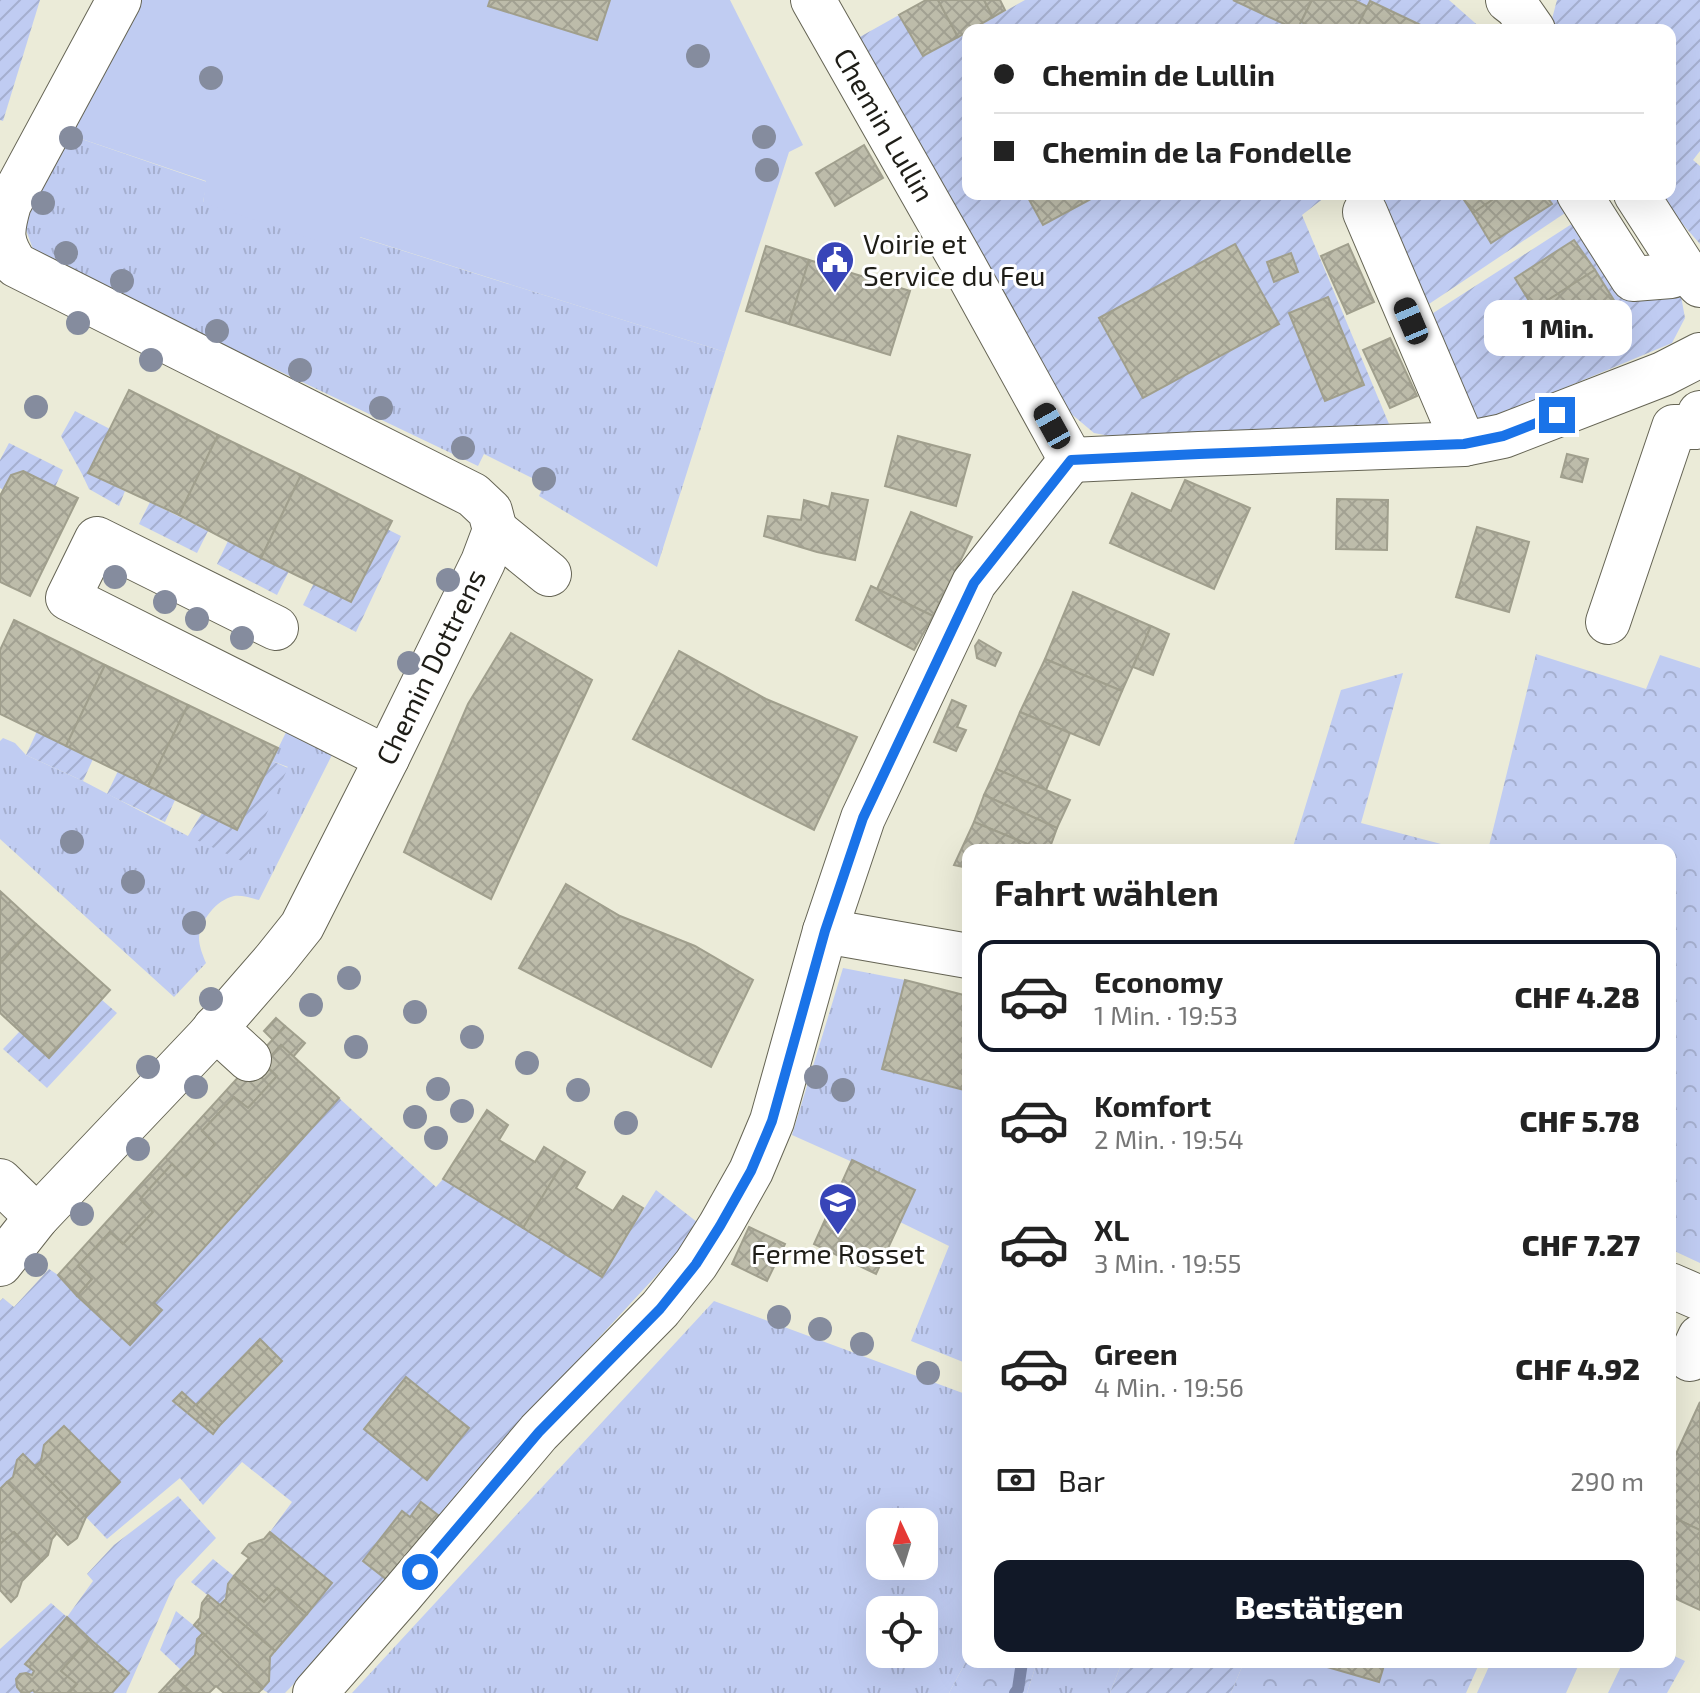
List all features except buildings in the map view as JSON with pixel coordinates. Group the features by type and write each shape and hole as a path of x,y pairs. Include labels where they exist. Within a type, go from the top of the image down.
{"street":[{"path":"119,0 9,204 0,233 5,252 16,265 473,495 490,511 495,530 549,574"},
{"name":"Chemin Lullin","path":"813,0 1071,460"},
{"path":"1583,200 1633,279 1692,276"},
{"path":"1640,200 1692,276"},
{"path":"1365,212 1464,444"},
{"path":"315,1693 539,1432 660,1309 696,1264 720,1226 751,1171 772,1121 825,931 863,818 974,583 1071,460 1464,444 1503,436 1663,374 1700,355"},
{"path":"1608,622 1674,427 1698,423"},
{"name":"Chemin Dottrens","path":"5,1258 37,1217 215,1028 302,926 483,562 495,530"},
{"path":"276,628 97,539 68,598 387,758"},
{"path":"825,931 962,955"},
{"path":"215,1028 249,1059"},
{"path":"0,1181 37,1217"},
{"path":"1676,1288 1700,1298"}],"green space":[{"path":"0,0 40,0 3,121 0,120"},
{"path":"140,0 730,0 803,145 789,152 725,352 360,237 357,245 327,244 203,203 206,181 67,134"},
{"path":"1025,0 1449,0 1476,24 982,24"},
{"path":"1557,0 1700,0 1700,151 1693,160 1700,166 1700,244 1667,200 1676,200 1676,24 1555,24 1552,19"},
{"path":"899,15 924,56 962,34 962,200 1321,200 1302,215 1389,424 1386,432 1130,440 1094,433 1069,412 858,38"},
{"path":"67,134 207,182 203,202 359,237 725,352 657,567 539,496 544,484 484,454 478,466 74,273 33,249 23,222"},
{"path":"1371,200 1570,200 1574,207 1423,308"},
{"path":"1581,218 1629,293 1681,296 1685,318 1672,343 1473,426 1427,317"},
{"path":"75,411 110,429 88,473 125,491 119,506 89,489 61,436"},
{"path":"9,443 63,470 55,487 23,471 11,475 3,490 0,488 0,460"},
{"path":"150,502 208,531 197,553 139,524"},
{"path":"387,529 401,536 356,632 303,605 314,583 352,601"},
{"path":"228,541 289,571 277,595 217,564"},
{"path":"1536,654 1646,689 1660,655 1700,668 1700,1263 1676,1252 1676,844 1489,844"},
{"path":"1403,673 1361,823 1441,844 1294,844 1341,690"},
{"path":"290,724 336,747 259,900 234,896 210,912 199,938 206,963 174,997 0,839 0,741 3,738 15,743 26,755 188,836 288,767 272,761"},
{"path":"37,731 93,759 83,781 26,755"},
{"path":"272,761 288,768 244,862 188,836 202,813 239,826"},
{"path":"118,771 175,800 165,822 107,794"},
{"path":"843,968 905,980 882,1069 962,1090 962,1362 911,1341 949,1246 900,1222 915,1190 792,1135"},
{"path":"102,1000 117,1013 47,1088 3,1049 20,1031 49,1058"},
{"path":"339,1098 436,1187 443,1179 601,1276 656,1190 697,1222 678,1252 510,1434 391,1583 285,1693 268,1693 262,1689 269,1681 270,1657 332,1583 270,1532 292,1502 242,1462 203,1505 180,1478 107,1539 86,1517 120,1482 64,1427 44,1445 41,1461 35,1466 23,1455 17,1460 13,1477 0,1489 0,1301 3,1298 14,1307 49,1269 130,1345 162,1310 154,1303"},
{"path":"714,1301 962,1393 963,1668 949,1693 352,1693"},
{"path":"178,1496 216,1538 176,1580 126,1693 112,1693 129,1672 67,1618 25,1664 34,1671 35,1693 0,1693 0,1649 51,1603 67,1617 93,1581 87,1574 114,1545"},
{"path":"213,1559 234,1576 220,1605 191,1582"},
{"path":"176,1611 203,1633 197,1639 195,1655 181,1670 160,1650"},
{"path":"1676,1657 1685,1661 1667,1693 1608,1693 1620,1668 1676,1668"},
{"path":"963,1668 1035,1668 1027,1693 949,1693"},
{"path":"1035,1668 1120,1668 1110,1693 1027,1693"},
{"path":"1120,1668 1241,1668 1231,1693 1110,1693"},
{"path":"1241,1668 1331,1668 1379,1682 1383,1668 1477,1668 1466,1693 1231,1693"},
{"path":"1488,1668 1577,1668 1566,1693 1477,1693"}],"waterway":[{"path":"1015,1693 1021,1668"}],"place":[{"name":"Voirie et Service du Feu","path":"835,294"},
{"name":"Ferme Rosset","path":"838,1236"}],"route":[{"path":"420,1572 539,1432 660,1309 696,1264 720,1226 751,1171 772,1121 825,931 863,818 974,583 1071,460 1464,444 1503,436 1557,415"}]}
